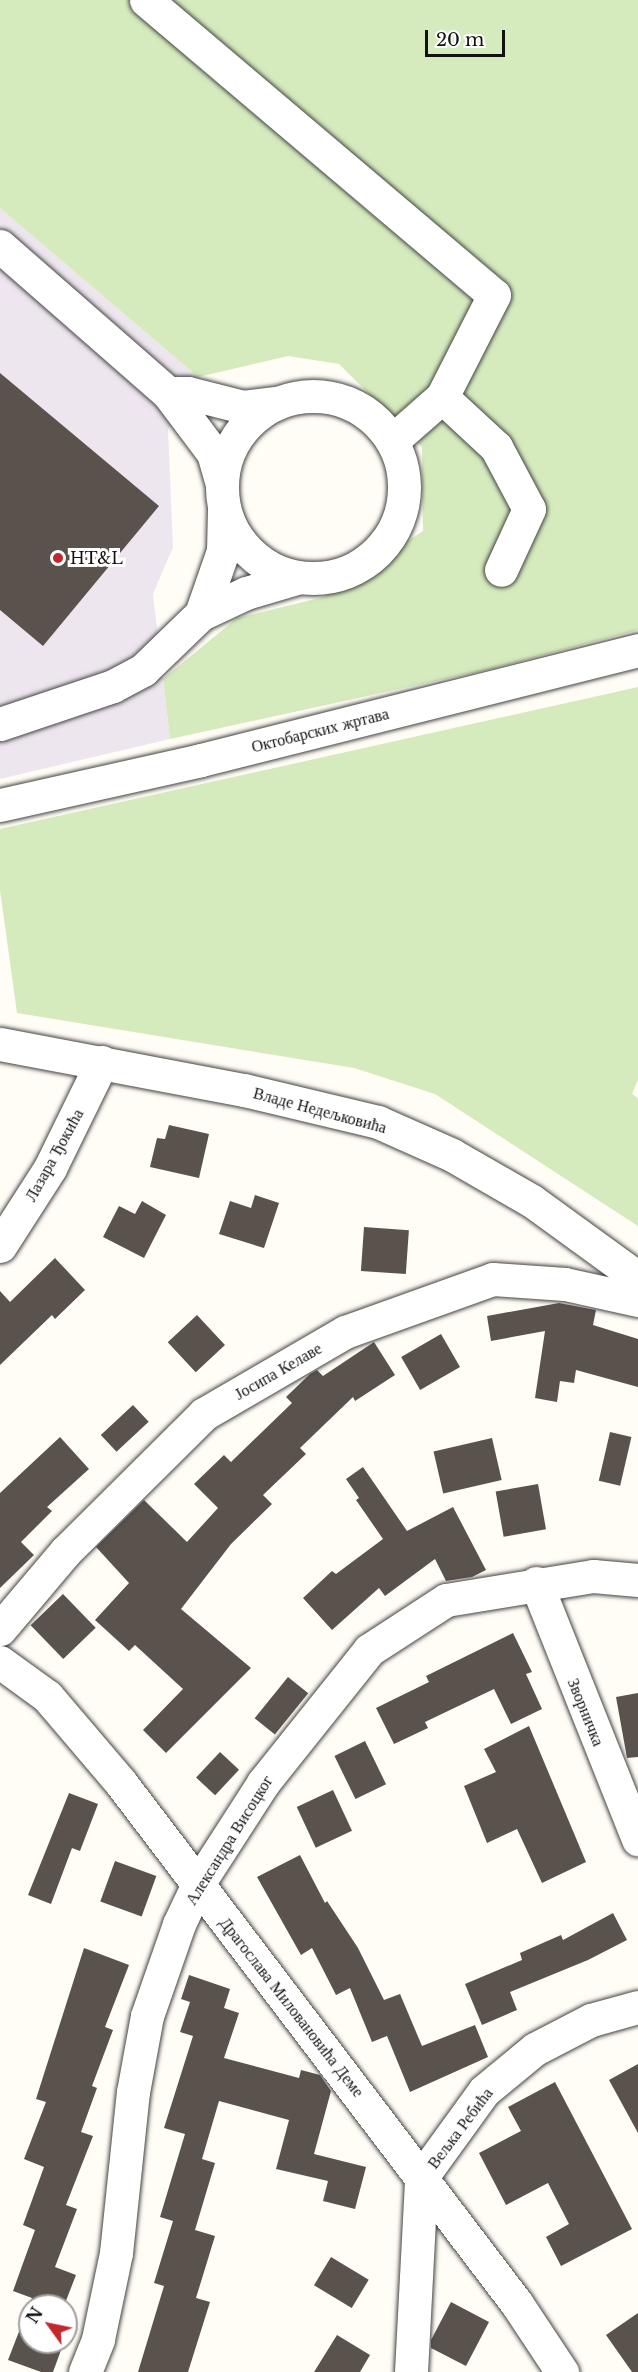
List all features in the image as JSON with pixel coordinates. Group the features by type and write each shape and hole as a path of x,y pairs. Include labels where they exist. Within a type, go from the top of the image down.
{"street":[{"path":"146,0 494,295 442,397 393,440"},
{"path":"0,246 168,393 213,453 234,534 251,555 272,569 297,578 324,579 349,572 371,558 389,539 401,516 405,490 402,464 393,440 376,420 354,405 312,396 243,407 188,393 168,393"},
{"path":"442,397 496,447 528,509 501,570"},
{"path":"201,614 223,550 226,459 238,435 256,416 278,402"},
{"path":"0,724 113,686 152,663 201,614 246,593 297,578"},
{"name":"Октобарских жртава","path":"0,805 201,760 638,650"},
{"name":"Владе Недељковића","path":"0,1044 244,1090 378,1122 452,1155 532,1201 638,1278"},
{"name":"Лазара Ђокића","path":"0,1246 50,1168 102,1062"},
{"name":"Јосипа Келаве","path":"0,1629 66,1551 204,1414 345,1332 493,1279 566,1284 638,1300"},
{"name":"Александра Висоцког","path":"85,2372 98,2339 116,2253 133,2092 147,2016 179,1924 198,1884 263,1784 369,1650 446,1600 536,1583 594,1576 638,1580"},
{"name":"Зворничка","path":"536,1583 638,1839"},
{"name":"Драгослава Миловановића Деме","path":"0,1662 47,1696 122,1784 517,2304 562,2372"},
{"name":"Вељка Ребића","path":"411,2372 421,2178 484,2091 535,2049 591,2020 638,2007"}],"shaded area":[{"path":"0,208 198,377 168,429 173,547 153,594 170,739 0,779"}],"green space":[{"path":"0,0 638,0 638,630 486,670 170,739 163,679 237,618 324,597 423,531 422,447 339,364 288,356 198,377 0,208"},
{"path":"638,687 638,1080 632,1094 638,1098 638,1226 435,1094 354,1068 17,1013 0,890 0,829"}],"building":[{"name":"HT&L","path":"0,373 159,506 43,646 0,610"},
{"path":"169,1125 209,1134 199,1178 150,1167 157,1138 165,1139"},
{"path":"255,1195 279,1203 264,1248 219,1234 230,1201 251,1208"},
{"path":"142,1201 166,1215 144,1258 103,1237 119,1206 135,1214"},
{"path":"364,1227 409,1230 406,1274 361,1271"},
{"path":"55,1258 85,1290 55,1319 52,1315 0,1365 0,1291 10,1302"},
{"path":"559,1303 596,1310 593,1325 638,1339 638,1387 576,1370 574,1383 560,1381 557,1402 535,1398 545,1331 491,1341 487,1316"},
{"path":"197,1315 225,1345 196,1372 168,1342"},
{"path":"441,1334 460,1367 420,1390 401,1357"},
{"path":"374,1342 395,1375 355,1401 353,1397 300,1448 306,1454 263,1495 272,1504 231,1544 181,1609 251,1668 166,1753 143,1730 183,1689 135,1645 129,1651 95,1620 129,1583 96,1547 144,1500 187,1542 218,1508 194,1484 224,1455 231,1462 292,1403 286,1397 310,1374 317,1370 323,1376"},
{"path":"133,1405 149,1422 117,1452 101,1435"},
{"path":"610,1432 631,1437 620,1486 599,1481"},
{"path":"60,1437 89,1469 47,1507 52,1511 21,1542 34,1555 0,1588 0,1493"},
{"path":"492,1438 502,1480 443,1493 434,1451"},
{"path":"363,1467 407,1531 453,1507 486,1570 472,1577 446,1581 435,1559 385,1596 379,1588 332,1630 303,1598 332,1571 336,1574 383,1539 356,1500 359,1498 346,1479"},
{"path":"538,1484 546,1529 504,1537 496,1491"},
{"path":"63,1594 96,1628 63,1659 31,1625"},
{"path":"513,1633 532,1672 526,1674 542,1709 511,1724 494,1689 425,1722 428,1728 394,1744 376,1708 429,1682 426,1676"},
{"path":"288,1677 308,1693 275,1735 255,1718"},
{"path":"638,1693 638,1757 627,1758 616,1697"},
{"path":"529,1726 586,1862 542,1883 517,1829 487,1843 464,1786 496,1772 484,1749"},
{"path":"365,1741 386,1784 355,1799 334,1756"},
{"path":"220,1752 239,1770 215,1795 196,1778"},
{"path":"333,1790 352,1831 316,1848 297,1807"},
{"path":"69,1793 98,1804 80,1851 72,1848 51,1904 28,1895"},
{"path":"300,1855 325,1903 327,1901 358,1948 384,2000 400,1994 422,2046 475,2025 488,2057 410,2092 387,2036 372,2042 350,1988 336,1995 312,1948 301,1955 257,1877"},
{"path":"115,1861 156,1876 142,1916 100,1901"},
{"path":"613,1913 627,1940 588,1960 510,1992 517,2010 482,2025 465,1984 522,1960 520,1953 561,1935 563,1940"},
{"path":"84,1948 129,1965 105,2027 113,2030 92,2086 97,2088 81,2132 93,2136 66,2205 77,2209 55,2267 76,2275 69,2294 21,2294 13,2291 35,2230 23,2225 44,2167 24,2159 46,2102 36,2099"},
{"path":"189,1975 230,1989 224,2008 239,2013 224,2058 299,2078 301,2070 320,2075 331,2091 314,2154 366,2167 355,2209 323,2201 328,2181 276,2169 289,2120 219,2101 202,2159 215,2163 195,2230 215,2236 196,2298 210,2302 188,2372 138,2372 164,2286 154,2283 173,2221 160,2217 185,2134 164,2128 193,2036 180,2032 190,2002 181,1999"},
{"path":"638,2064 638,2133 609,2080"},
{"path":"555,2082 632,2229 561,2266 546,2237 569,2224 548,2183 506,2205 479,2153 521,2131 508,2107"},
{"path":"331,2257 369,2280 352,2308 314,2285"},
{"path":"451,2302 489,2322 466,2366 431,2348 431,2340"},
{"path":"638,2313 638,2372 632,2372 606,2335"},
{"path":"18,2334 18,2354 60,2354 53,2372 41,2372 8,2360"},
{"path":"337,2335 370,2355 360,2372 314,2372"}],"place":[{"name":"HT&L","path":"58,558"}]}
